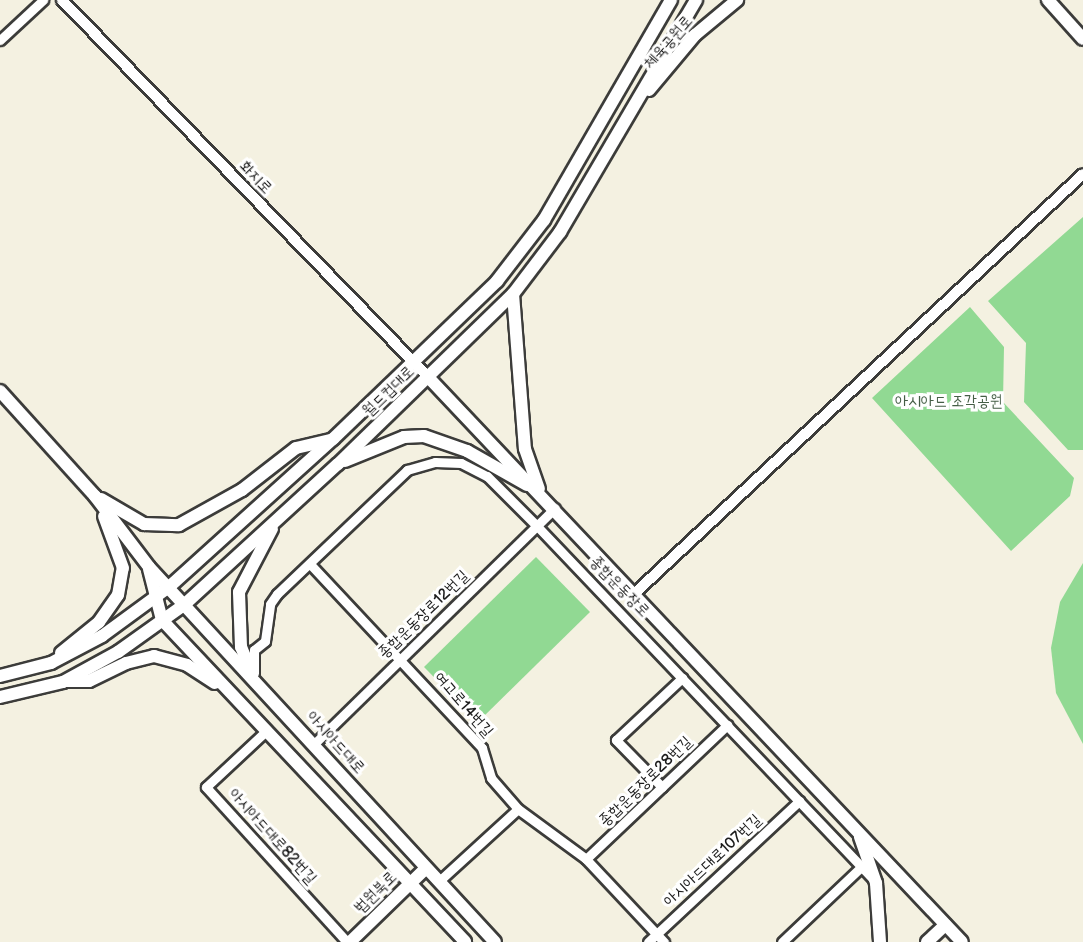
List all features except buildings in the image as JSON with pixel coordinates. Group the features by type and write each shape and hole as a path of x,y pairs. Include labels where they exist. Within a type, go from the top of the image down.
{"main road":[{"name":"월드컵대로","path":"0,676 51,663 102,636 169,588 333,439 497,281 544,220 671,0"},
{"name":"월드컵대로","path":"0,696 63,682 118,652 185,604 338,464 513,294 560,232 696,0"},
{"name":"체육공원로","path":"631,112 695,35 737,0"},
{"path":"1048,0 1083,39"},
{"path":"513,294 525,449 541,493"},
{"name":"종합운동장로","path":"428,377 541,493 962,942"},
{"name":"아시아드대로","path":"0,391 94,496 149,567 254,678 495,942"},
{"path":"338,464 404,437 424,436 467,451 541,493"},
{"path":"94,496 144,524 179,525 242,490 296,448 333,439"},
{"path":"51,663 99,622 117,595 122,581 121,557 94,496"},
{"path":"254,678 241,647 239,592 277,519"},
{"name":"아시아드대로","path":"149,567 162,620 465,942"},
{"path":"63,682 89,681 126,663 154,656 187,665 233,696"},
{"path":"859,833 876,883 880,942"},
{"name":"법원북로","path":"348,942 426,868"},
{"path":"927,942 945,925"}],"street":[{"path":"0,40 43,0"},
{"name":"화지로","path":"62,0 428,377"},
{"path":"635,593 1083,174"},
{"name":"종합운동장로","path":"254,678 254,650 265,641 270,604 407,470 435,462 461,463 487,476 537,526 876,883"},
{"name":"종합운동장로12번길","path":"314,744 555,508"},
{"name":"여고로14번길","path":"309,564 401,659 482,748 490,778 518,809 586,859 664,942"},
{"path":"662,787 616,740 682,678"},
{"name":"종합운동장로28번길","path":"586,859 727,725"},
{"name":"아시아드대로82번길","path":"266,731 206,787 348,942"},
{"name":"아시아드대로107번길","path":"648,942 799,801"},
{"path":"438,882 518,809"},
{"path":"782,942 861,867"}],"green space":[{"path":"1083,217 1083,450 1068,450 1024,402 1026,343 988,301"},
{"name":"아시아드 조각공원","path":"970,307 1004,347 1003,402 1074,478 1070,496 1011,551 872,398"},
{"path":"536,557 590,612 478,722 424,667"},
{"path":"1083,563 1083,744 1056,693 1051,648 1060,602"}]}
